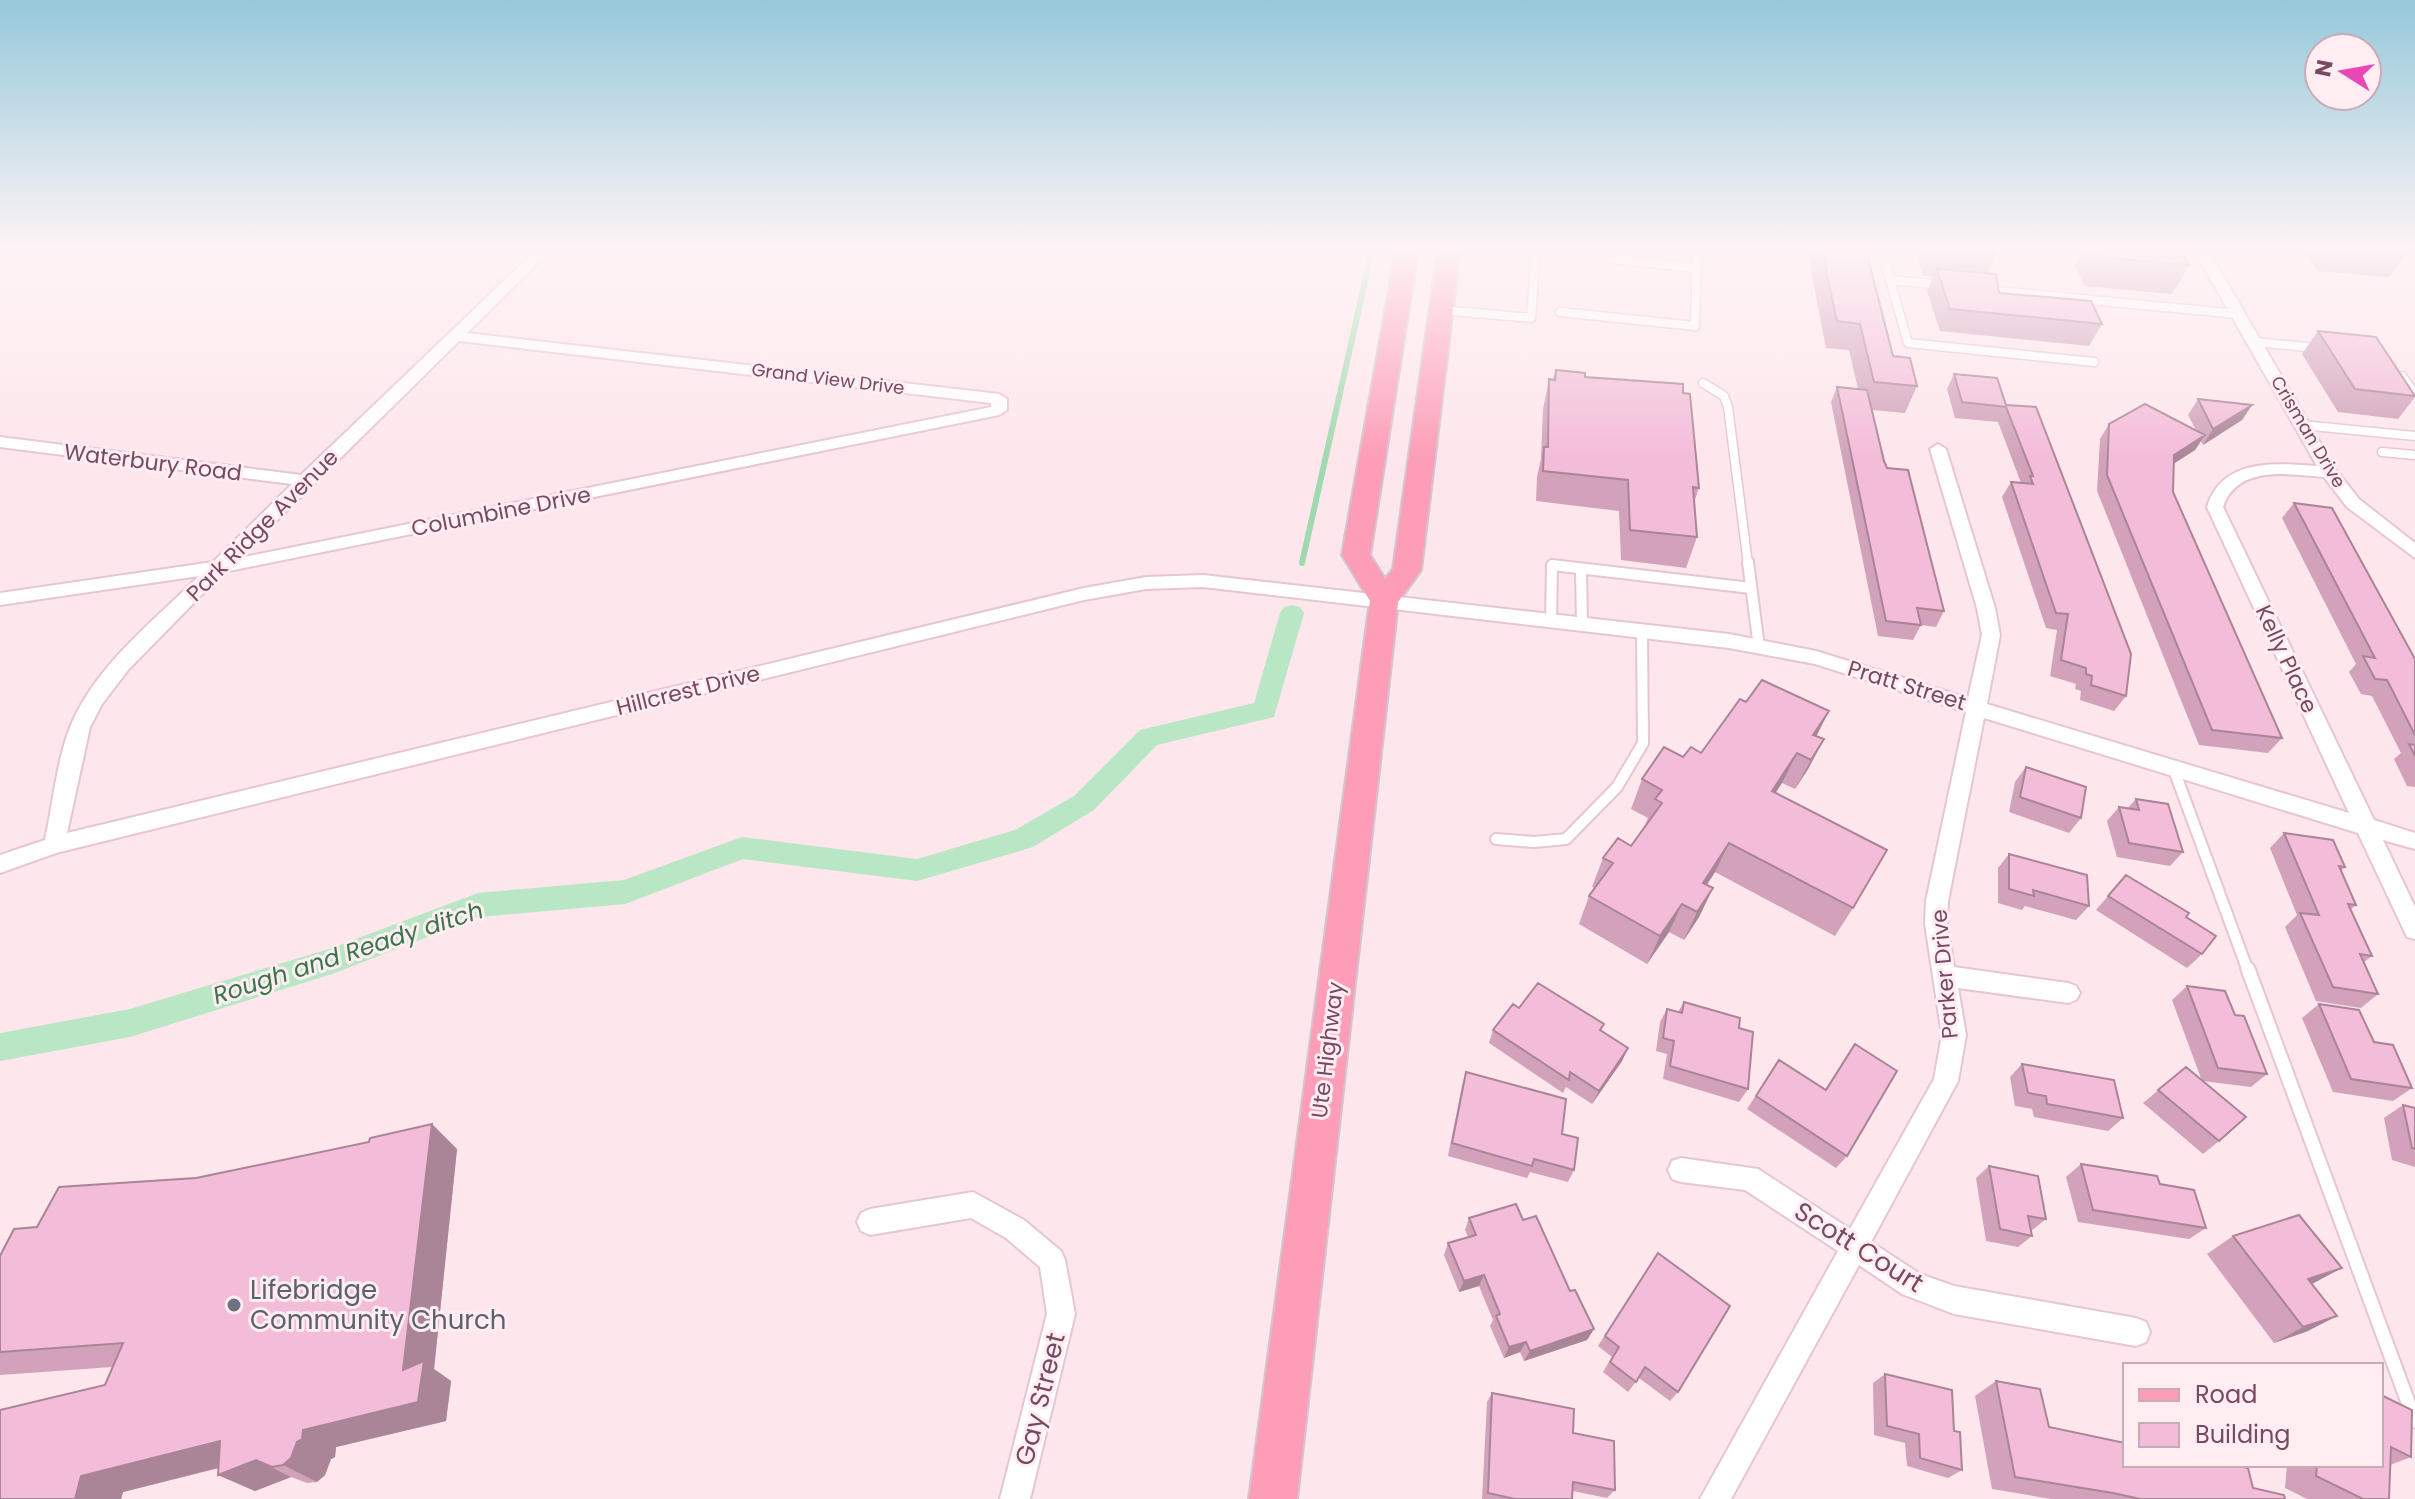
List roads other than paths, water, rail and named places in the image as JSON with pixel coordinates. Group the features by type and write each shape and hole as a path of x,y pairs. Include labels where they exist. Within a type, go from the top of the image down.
{"main road":[{"path":"1384,601 1356,555 1395,320"},
{"name":"Ute Highway","path":"1273,1499 1384,601 1407,570 1439,320"}],"street":[{"name":"Park Ridge Avenue","path":"54,845 80,727 94,700 121,665 472,320"},
{"name":"Crisman Drive","path":"2242,320 2329,472 2353,503 2415,552"},
{"name":"Grand View Drive","path":"455,336 999,399 999,410"},
{"name":"Columbine Drive","path":"0,599 221,567 999,410"},
{"name":"Waterbury Road","path":"0,442 305,481"},
{"name":"Parker Drive","path":"1715,1499 1946,1081 1954,1035 1936,924 1937,901 1991,635 1986,608 1938,449"},
{"name":"Kelly Place","path":"2329,472 2292,470 2238,475 2222,489 2215,507 2415,930"},
{"name":"Hillcrest Drive","path":"0,864 54,845 1084,594 1146,583 1203,581 1384,601"},
{"name":"Pratt Street","path":"1384,601 1759,647 1839,664 2174,770 2415,841"},
{"path":"1945,976 2068,993"},
{"name":"Scott Court","path":"1681,1170 1749,1178 1912,1284 1954,1300 2136,1332"},
{"name":"Gay Street","path":"870,1222 973,1205 1015,1229 1052,1260 1061,1314 1015,1499"}],"lane":[{"path":"1637,320 1695,326 1695,320"},
{"path":"1901,320 1908,343 2094,362"},
{"path":"2255,342 2329,349"},
{"path":"2397,368 2415,394"},
{"path":"1703,383 1724,396 1728,407 1759,647"},
{"path":"2302,425 2415,436"},
{"path":"2382,452 2415,455"},
{"path":"1551,620 1552,565 1751,588"},
{"path":"1581,570 1582,624"},
{"path":"1496,839 1550,842 1566,839 1617,787 1643,743 1642,631"},
{"path":"2174,770 2415,1421"}],"waterway":[{"name":"Rough and Ready ditch","path":"1302,563 1356,320"},
{"name":"Rough and Ready ditch","path":"0,1047 130,1023 332,961 478,905 625,892 742,848 917,870 1023,839 1084,803 1149,737 1265,710 1292,613"}],"place":[{"name":"Lifebridge Community Church","path":"234,1305"}]}
